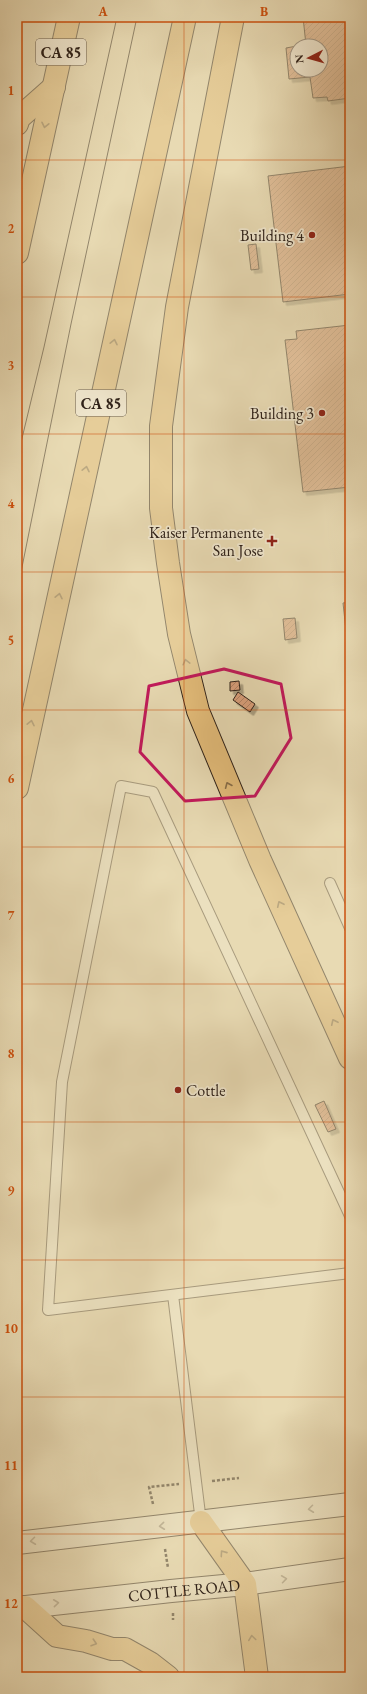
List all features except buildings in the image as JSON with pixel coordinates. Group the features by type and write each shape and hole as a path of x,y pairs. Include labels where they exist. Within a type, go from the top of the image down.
{"highway":[{"name":"CA 85","path":"17,253 69,17"},
{"name":"CA 85","path":"17,788 185,17"},
{"path":"233,17 177,307 161,426 163,524 179,634 198,711 260,860 350,1058"},
{"path":"17,124 19,118 54,87"},
{"path":"201,1522 245,1584 257,1677"},
{"path":"21,1607 57,1636 86,1641 112,1649 125,1649 168,1677"}],"main road":[{"path":"17,1543 350,1504"},
{"name":"COTTLE ROAD","path":"21,1607 245,1584 350,1569"}],"lane":[{"path":"350,1216 153,792 121,786 62,1082 48,1310 350,1274"},
{"path":"330,883 350,928"},
{"path":"173,1295 201,1522"}],"path":[{"path":"149,1488 167,1559 173,1620"}],"highlighted area":[{"path":"224,669 281,684 291,738 255,796 185,801 140,752 149,686"}],"tram line":[{"path":"17,459 44,347 117,17"},
{"path":"17,592 71,324 137,17"}],"place":[{"name":"Building 4","path":"312,235"},
{"name":"Building 3","path":"322,413"},
{"name":"Kaiser Permanente San Jose","path":"272,541"},
{"name":"Cottle","path":"178,1090"}]}
